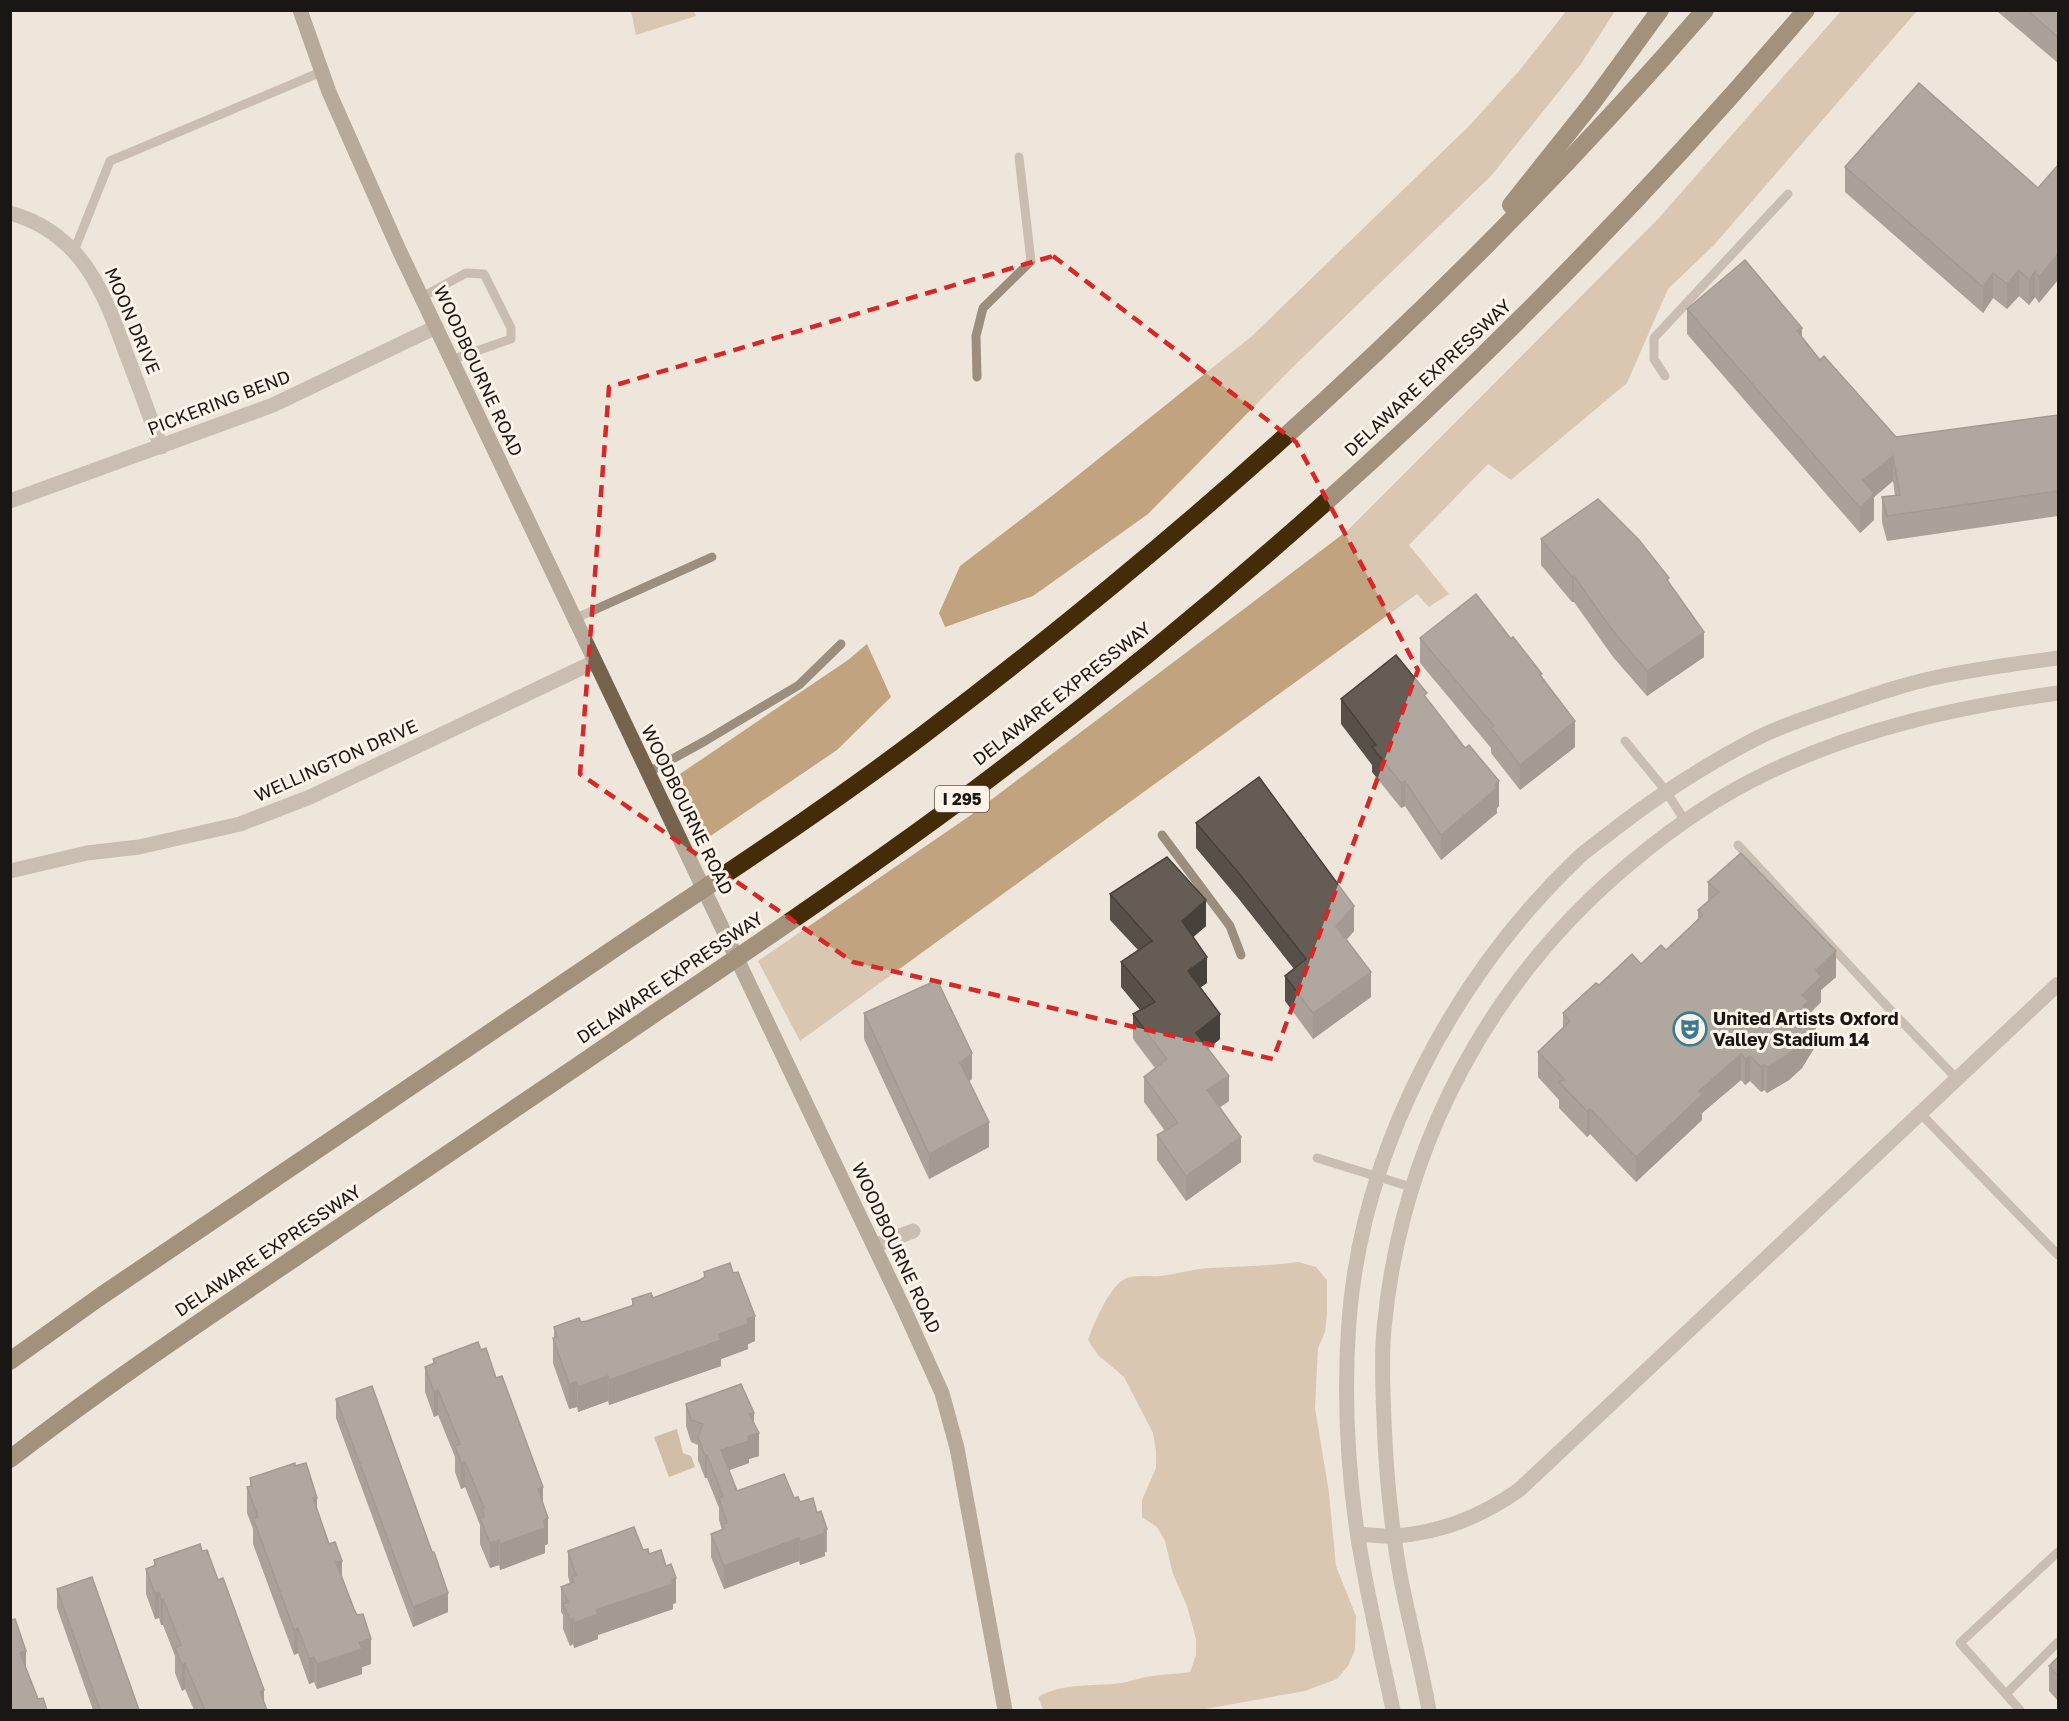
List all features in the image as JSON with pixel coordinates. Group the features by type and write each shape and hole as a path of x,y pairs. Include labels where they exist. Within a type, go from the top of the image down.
{"highway":[{"path":"1454,276 1593,102 1660,10"},
{"path":"10,1361 111,1289 826,806 919,738 1130,571 1237,480 1340,387 1454,276 1571,158 1705,10"},
{"name":"DELAWARE EXPRESSWAY","path":"10,1459 148,1357 816,904 1076,713 1184,624 1420,418 1525,316 1636,202 1733,97 1806,10"}],"main road":[{"name":"WOODBOURNE ROAD","path":"300,10 321,72 356,154 451,360 942,1393 963,1477 1005,1710"}],"street":[{"name":"MOON DRIVE","path":"10,213 42,225 53,232 86,264 104,296 161,447"},
{"name":"PICKERING BEND","path":"10,501 273,405 436,327"},
{"path":"1393,1710 1366,1587 1350,1466 1347,1372 1349,1319 1354,1279 1378,1176 1407,1099 1443,1027 1511,932 1580,857 1687,777 1759,737 1806,717 1890,689 1942,676 2058,658"},
{"name":"WELLINGTON DRIVE","path":"10,871 87,854 139,847 240,824 310,797 594,662"},
{"path":"1429,1710 1394,1536 1386,1460 1382,1379 1384,1330 1398,1242 1411,1187 1457,1075 1496,1010 1534,959 1605,884 1664,835 1767,772 1818,751 1929,715 2058,693"},
{"path":"1358,1534 1394,1536 1467,1521 1493,1508 1519,1490 2058,984"},
{"path":"874,1246 913,1231"}],"lane":[{"path":"74,251 111,161 321,72"},
{"path":"977,377 976,336 983,308 1030,261 1019,157"},
{"path":"1665,376 1654,359 1654,338 1788,194"},
{"path":"422,297 466,273 484,274 511,328 511,339 451,360"},
{"path":"574,619 712,557"},
{"path":"647,772 705,741 799,685 841,644"},
{"path":"1625,741 1666,791 1685,821"},
{"path":"1162,835 1230,926 1242,955"},
{"path":"1738,845 1957,1079"},
{"path":"1920,1113 2058,1255"},
{"path":"1317,1158 1411,1187"},
{"path":"2020,1710 1960,1643 2058,1552"},
{"path":"2006,1694 2058,1642"}],"highlighted area":[{"path":"1053,256 1296,442 1418,670 1273,1059 853,962 580,774 609,387"}],"shaded area":[{"path":"1567,10 1615,11 1581,64 1491,176 1296,364 1148,514 1033,596 945,627 939,613 960,566 1057,492 1252,336 1469,126 1519,71"},
{"path":"631,11 694,11 696,16 636,35"},
{"path":"1841,11 1917,11 1714,245 1668,289 1627,383 1511,480 1488,464 1409,545 1449,594 1429,607 1417,594 800,1041 758,961 971,815 1347,531 1658,219"},
{"path":"867,644 891,697 837,750 709,837 677,776 848,660"},
{"path":"1298,1262 1316,1267 1327,1280 1327,1314 1325,1332 1318,1348 1315,1408 1329,1493 1336,1566 1356,1616 1355,1650 1348,1666 1337,1679 1305,1691 1200,1710 1043,1710 1038,1697 1048,1692 1068,1687 1121,1683 1190,1672 1196,1655 1196,1639 1187,1606 1173,1574 1165,1541 1157,1527 1142,1517 1142,1500 1156,1468 1153,1433 1124,1377 1098,1355 1088,1340 1107,1299 1118,1284 1132,1277"},
{"path":"677,1429 683,1453 691,1456 695,1467 669,1477 654,1437"}],"building":[{"path":"2027,10 2058,10 2058,37"},
{"path":"1919,83 2038,188 2058,165 2058,254 2039,277 2035,272 2029,280 2019,270 2007,284 1993,273 1983,287 1845,167"},
{"path":"1745,260 1802,328 1797,331 1820,360 1824,356 1896,437 2058,415 2058,491 1887,516 1882,497 1900,495 1893,456 1863,480 1874,494 1860,508 1687,309"},
{"path":"1598,499 1639,540 1669,578 1667,580 1704,632 1647,671 1613,631 1574,576 1572,577 1541,539"},
{"path":"1476,594 1542,674 1540,675 1575,721 1520,765 1491,728 1494,726 1420,638"},
{"path":"1396,655 1427,693 1424,695 1465,748 1469,745 1499,781 1495,785 1497,788 1441,835 1405,781 1401,783 1372,747 1376,745 1341,699"},
{"path":"1259,777 1354,906 1336,926 1371,972 1313,1013 1285,976 1306,959 1238,872 1196,823"},
{"name":"United Artists Oxford Valley Stadium 14","path":"1741,853 1836,951 1816,970 1821,977 1802,995 1808,1001 1803,1006 1816,1019 1802,1042 1789,1054 1767,1067 1764,1065 1761,1067 1750,1056 1745,1059 1741,1054 1699,1091 1702,1095 1636,1157 1590,1109 1587,1111 1559,1082 1565,1080 1538,1052 1570,1021 1563,1013 1596,983 1599,985 1632,954 1641,964 1661,945 1666,950 1703,915 1698,910 1719,892 1708,882"},
{"path":"1167,857 1206,900 1182,921 1207,957 1188,971 1220,1014 1196,1033 1229,1076 1207,1090 1241,1137 1186,1176 1157,1135 1178,1123 1144,1077 1167,1059 1133,1014 1155,1002 1121,962 1152,941 1110,894"},
{"path":"937,980 972,1053 960,1063 989,1122 929,1154 864,1013"},
{"path":"730,1263 733,1273 738,1272 755,1316 747,1319 748,1324 719,1334 721,1340 609,1380 608,1376 578,1387 577,1382 569,1384 553,1338 557,1337 554,1327 579,1318 581,1322 587,1321 634,1305 632,1299 651,1293 653,1298 700,1280 705,1277 704,1272"},
{"path":"478,1342 481,1350 486,1348 496,1378 502,1376 543,1487 538,1489 548,1518 544,1520 545,1528 500,1544 499,1540 490,1543 480,1518 484,1517 482,1509 484,1508 465,1462 461,1463 455,1446 460,1444 438,1390 434,1392 425,1367 435,1363 433,1359"},
{"path":"741,1384 754,1413 749,1414 759,1433 748,1436 749,1441 721,1450 737,1491 784,1474 794,1498 798,1497 800,1502 813,1498 817,1513 821,1511 827,1529 824,1530 825,1533 800,1542 799,1538 724,1566 711,1534 724,1529 722,1524 727,1523 719,1498 723,1496 698,1437 703,1424 691,1420 686,1404"},
{"path":"372,1386 448,1593 413,1607 336,1399"},
{"path":"295,1463 295,1466 306,1463 317,1498 313,1498 329,1544 335,1542 342,1561 336,1562 357,1615 363,1614 371,1639 359,1642 362,1649 317,1664 314,1657 309,1658 298,1628 294,1630 253,1518 258,1517 247,1487 252,1486 250,1478"},
{"path":"634,1527 643,1550 648,1549 649,1554 661,1550 666,1566 671,1564 676,1578 672,1580 673,1584 596,1610 598,1614 574,1623 573,1619 570,1620 563,1604 568,1602 561,1587 574,1582 572,1577 576,1575 568,1551"},
{"path":"200,1544 202,1551 207,1550 218,1580 223,1578 264,1690 260,1692 267,1710 205,1710 185,1664 182,1665 175,1648 181,1645 163,1599 161,1600 159,1592 155,1594 146,1569 156,1565 154,1560"},
{"path":"92,1577 139,1710 100,1710 57,1589"},
{"path":"15,1619 26,1651 20,1653 38,1699 43,1698 47,1710 10,1710 10,1620"},
{"path":"2058,1657 2058,1676 2049,1666"}],"place":[{"name":"United Artists Oxford Valley Stadium 14","path":"1690,1029"}]}
